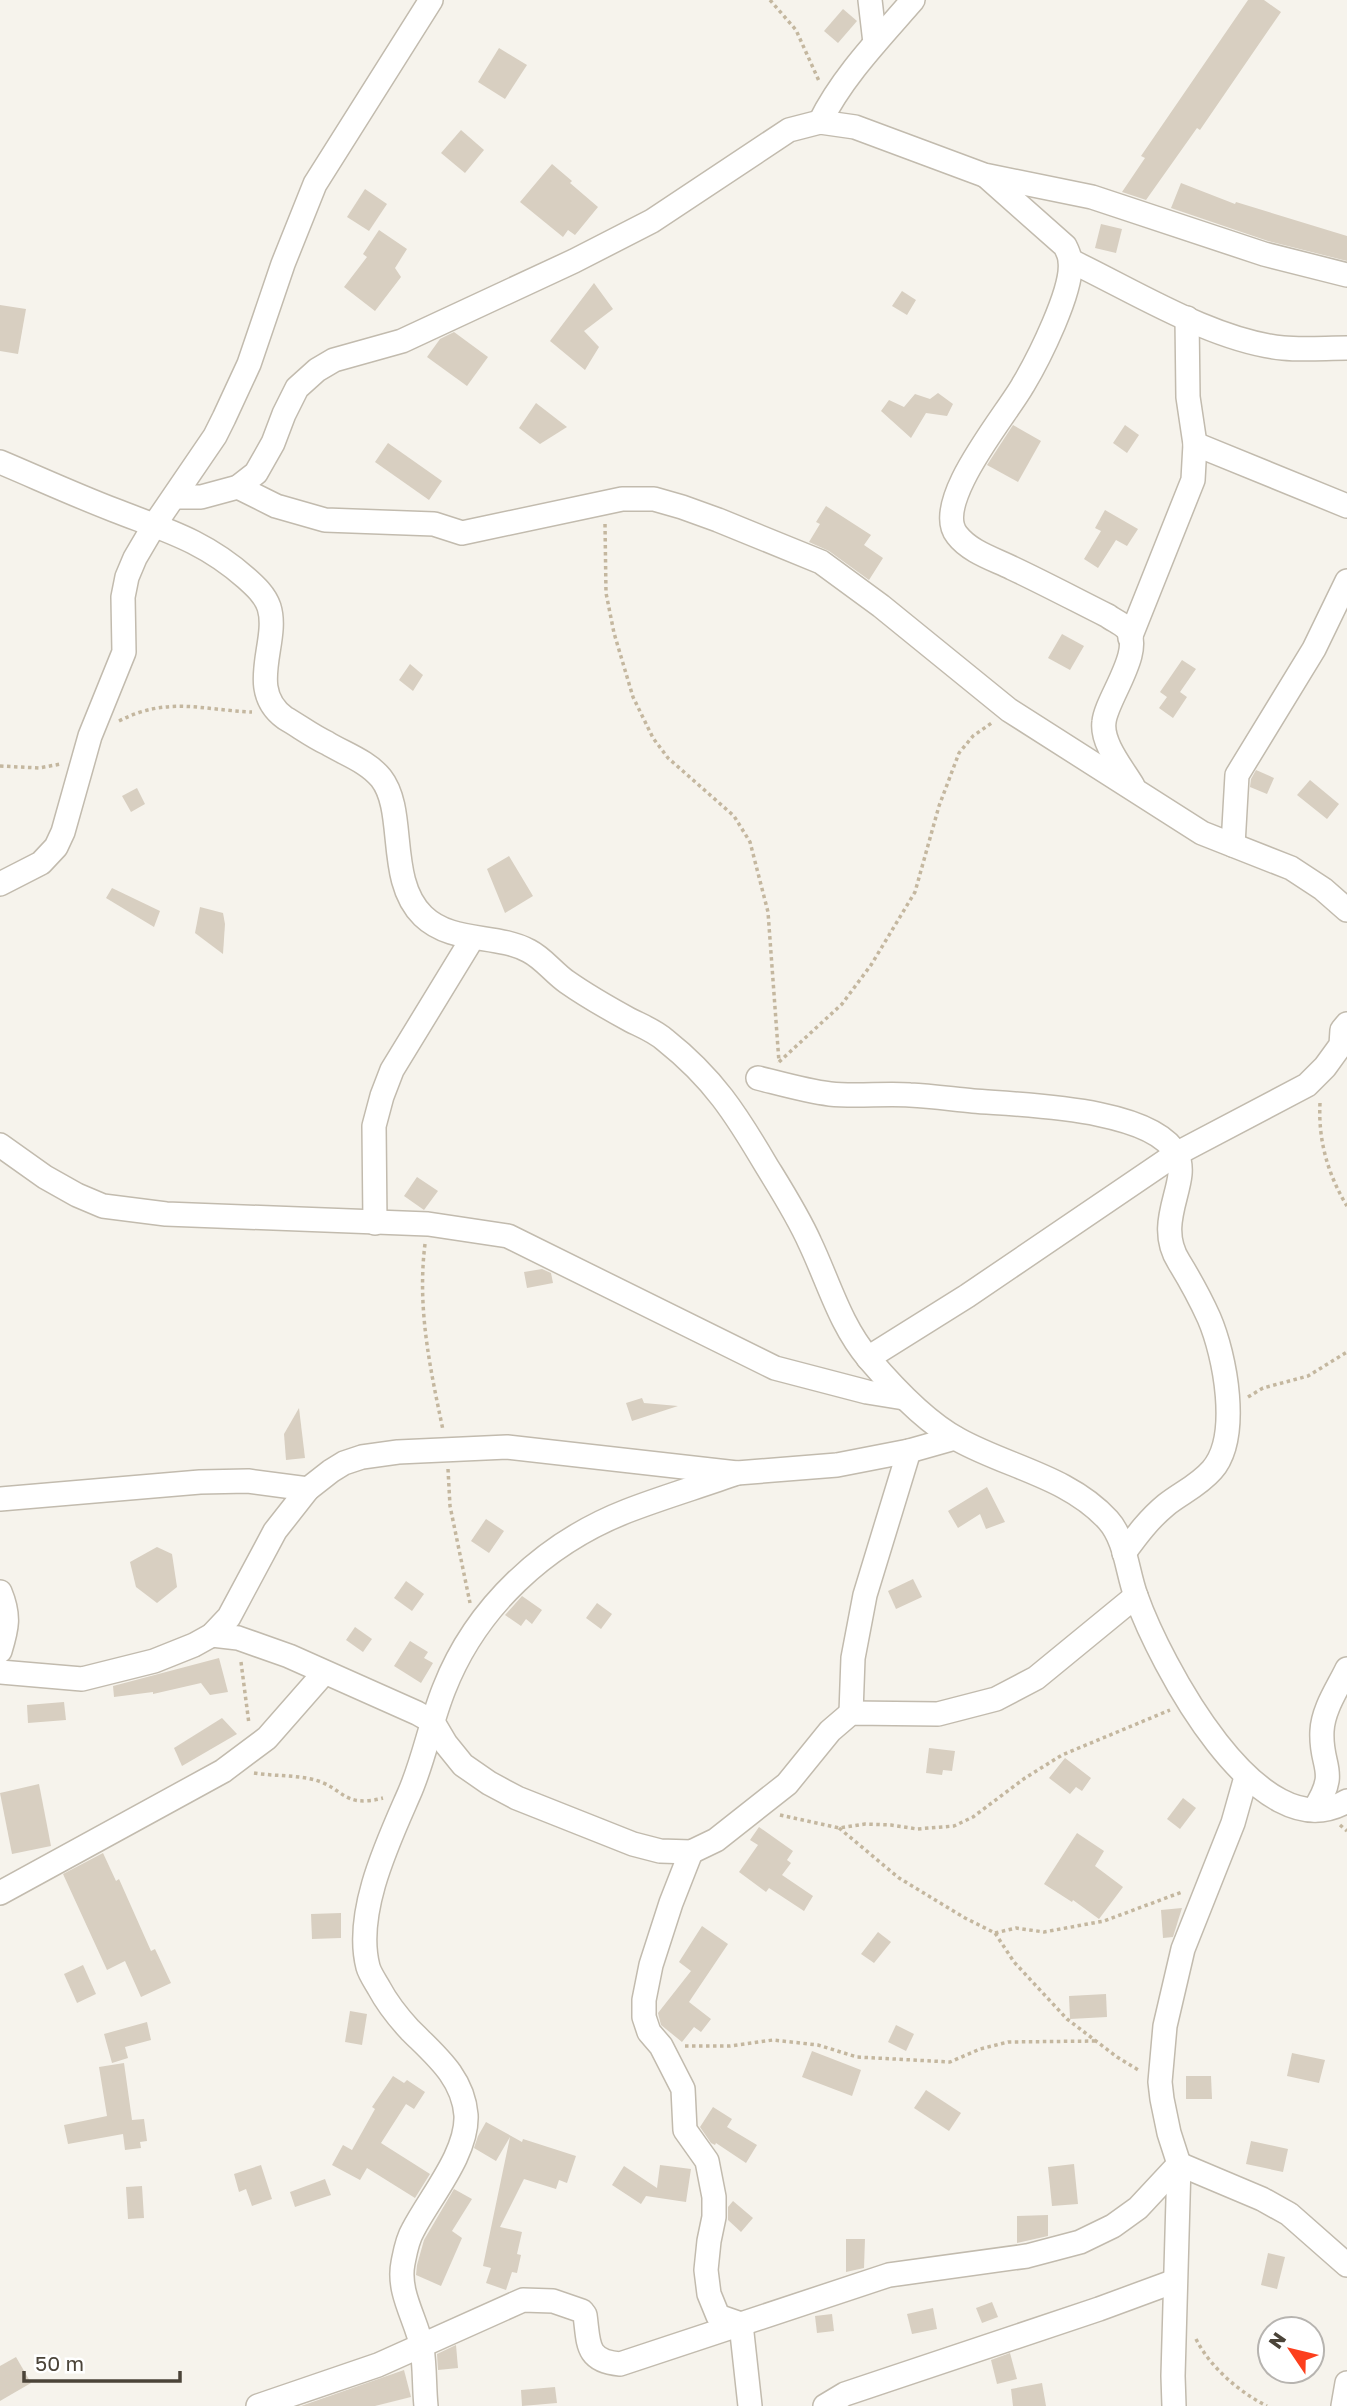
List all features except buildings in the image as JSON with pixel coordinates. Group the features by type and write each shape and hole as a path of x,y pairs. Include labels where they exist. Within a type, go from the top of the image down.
{"street":[{"path":"0,884 41,863 56,847 63,832 90,736 124,652 123,597 127,576 155,524 215,436 250,364 283,264 315,184 430,0"},
{"path":"870,0 875,43"},
{"path":"175,497 201,497 238,487 256,473 273,443 297,388 317,370 334,360 402,341 574,261 652,221 789,130 824,113 875,43 913,0"},
{"path":"824,113 985,175 1091,197 1264,254 1347,275"},
{"path":"985,175 1065,246 1071,261 1068,281 1051,329 1024,385 982,445 956,497 952,514 953,528 964,542 985,556 1108,616 1126,628 1130,638"},
{"path":"1071,261 1187,318 1238,338 1282,348 1347,348"},
{"path":"1137,792 1111,747 1103,723 1125,671 1130,638 1193,480 1195,444 1188,397 1187,318"},
{"path":"1195,444 1347,506"},
{"path":"0,462 192,540 223,558 260,591 269,607 271,623 265,680 270,701 275,710 322,741 366,764 383,781 391,798 400,864 410,900 425,918 443,929 472,939 511,944 533,952 565,981 662,1037 710,1080 738,1117 798,1215 847,1330 867,1358 904,1398 955,1438 1043,1476 1088,1501 1112,1524 1124,1553 1136,1596 1170,1671 1188,1703 1246,1777 1276,1800 1302,1810 1334,1809 1347,1801"},
{"path":"238,487 276,506 325,520 434,524 462,533 605,502 654,499 682,507 821,562 1009,710 1202,834 1291,868 1323,889 1347,910"},
{"path":"1233,845 1237,775 1314,649 1347,581"},
{"path":"375,1223 374,1126 382,1097 392,1070 472,939"},
{"path":"867,1358 967,1296 1177,1154 1307,1085 1341,1045 1345,1028"},
{"path":"758,1078 831,1094 912,1095 1069,1109 1132,1122 1159,1136 1177,1154 1178,1182 1168,1235 1172,1252 1195,1289 1210,1321 1230,1403 1227,1431 1223,1450 1214,1468 1197,1486 1168,1503 1150,1518 1124,1553"},
{"path":"0,1145 45,1177 103,1206 166,1214 428,1224 508,1236 775,1368 867,1392 904,1398"},
{"path":"0,1672 82,1679 154,1661 212,1635 229,1617 275,1531 308,1489 344,1463 362,1457 398,1452 507,1447 737,1473 837,1465 909,1451 955,1438"},
{"path":"851,1713 853,1658 865,1595 909,1451"},
{"path":"426,2406 421,2346 407,2306 402,2268 411,2233 460,2147 466,2116 459,2085 439,2057 408,2028 387,2002 368,1968 366,1940 369,1906 378,1868 424,1758 444,1687 477,1629 501,1595 534,1564 574,1538 625,1512 737,1473"},
{"path":"0,1499 200,1482 248,1481 308,1489"},
{"path":"0,1592 6,1606 7,1628 0,1651"},
{"path":"212,1635 238,1638 289,1656 417,1713 433,1722 463,1765 517,1798 633,1844 660,1851 691,1852 716,1840 787,1784 830,1731 851,1713 939,1714 996,1699 1037,1678 1136,1596"},
{"path":"1314,1810 1325,1794 1329,1775 1322,1742 1325,1714 1347,1669"},
{"path":"0,1893 223,1771 267,1738 324,1673"},
{"path":"1174,2406 1180,2164 1169,2133 1160,2082 1165,2026 1183,1949 1233,1823 1246,1777"},
{"path":"691,1852 651,1965 644,2000 644,2017 649,2032 662,2046 682,2089 685,2130 707,2161 714,2197 706,2270 709,2294 718,2316 741,2324"},
{"path":"258,2406 378,2365 523,2300 553,2301 582,2311 585,2315 589,2347 606,2363 620,2364 889,2275 1027,2256 1080,2242 1113,2227 1138,2208 1180,2164"},
{"path":"1180,2164 1262,2199 1289,2214 1347,2265"},
{"path":"825,2406 845,2394 1175,2281"},
{"path":"741,2324 750,2406"},
{"path":"1343,2406 1347,2383"}],"path":[{"path":"770,0 796,30 824,113"},
{"path":"605,502 604,553 607,593 614,633 633,697 653,738 668,758 734,816 750,842 768,912 779,1062 842,1004 871,965 915,892 943,794 959,752 973,736 1009,710"},
{"path":"90,736 129,716 164,705 250,712 275,710"},
{"path":"0,766 39,768 69,761"},
{"path":"1320,1102 1319,1126 1326,1162 1347,1206"},
{"path":"428,1224 422,1273 422,1315 426,1352 447,1450 450,1506 477,1629"},
{"path":"1230,1403 1263,1388 1308,1376 1347,1352"},
{"path":"238,1638 250,1743 242,1758 243,1771 320,1781 347,1799 357,1802 409,1794"},
{"path":"753,1812 839,1828 866,1824 917,1829 954,1826 973,1817 1025,1778 1062,1755 1188,1703"},
{"path":"839,1828 899,1878 995,1933 1014,1962 1067,2019 1118,2057 1160,2082"},
{"path":"995,1933 1016,1928 1044,1933 1104,1921 1156,1900 1207,1885"},
{"path":"662,2046 730,2046 773,2040 818,2045 857,2057 950,2062 980,2049 1008,2042 1096,2041"},
{"path":"1195,2338 1225,2377 1267,2406"}]}
